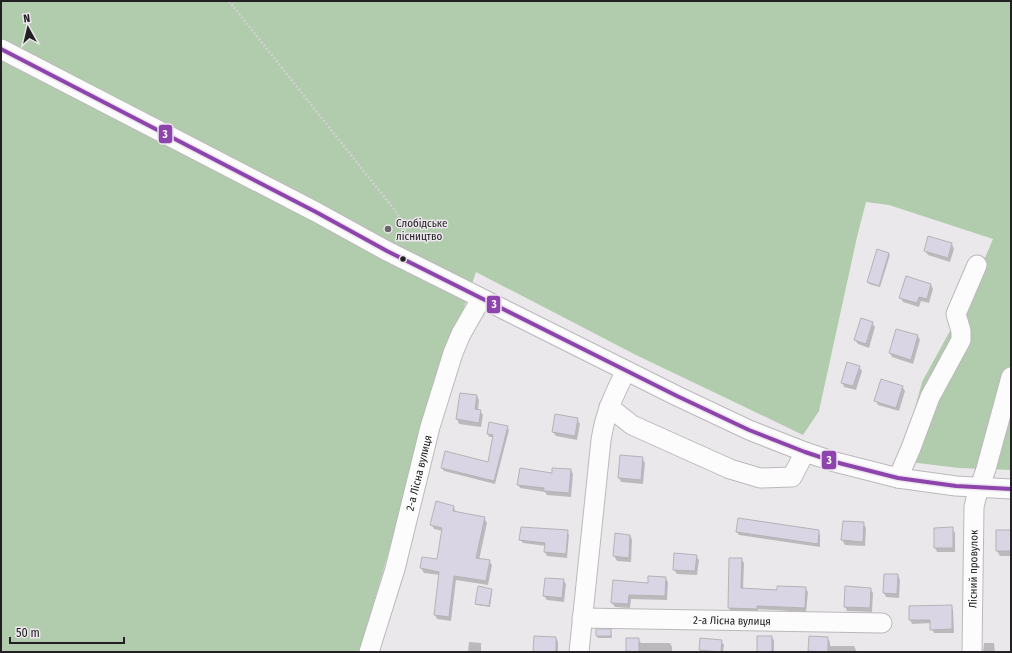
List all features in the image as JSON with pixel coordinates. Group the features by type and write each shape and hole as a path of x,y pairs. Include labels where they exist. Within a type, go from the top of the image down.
{"street":[{"path":"1,49 316,212 422,269 721,418 805,452 861,469 898,478 956,486 1011,488"},
{"path":"898,478 930,397 961,340 961,331 956,314 977,265"},
{"name":"2-а Лісна вулиця","path":"369,652 395,569 430,428 451,360 459,338 481,299"},
{"path":"579,652 601,440 608,407 626,371"},
{"name":"Лісний провулок","path":"972,652 974,517 976,498 986,469 1011,377"},
{"path":"608,407 632,425 730,469 760,478 792,478 805,452"},
{"name":"2-а Лісна вулиця","path":"582,618 882,623"}],"path":[{"path":"229,1 397,213 422,269"}],"green space":[{"path":"1,1 1011,1 1011,470 959,468 901,461 922,382 968,298 993,239 889,205 866,202 819,411 803,435 636,355 476,272 430,414 359,652 1,652"}],"building":[{"path":"928,236 952,243 948,258 924,251"},
{"path":"877,249 889,253 879,286 867,282"},
{"path":"906,276 931,284 927,299 919,297 917,303 899,298"},
{"path":"861,318 873,322 866,344 854,340"},
{"path":"896,329 918,335 911,360 889,353"},
{"path":"847,362 860,366 853,386 841,383"},
{"path":"881,379 903,386 896,408 874,401"},
{"path":"460,393 477,395 475,409 481,410 479,423 456,419"},
{"path":"555,414 578,418 575,436 552,432"},
{"path":"489,422 508,426 494,481 441,468 445,451 488,462 493,435 487,434"},
{"path":"620,455 643,457 641,480 618,478"},
{"path":"520,468 552,473 552,468 571,469 569,493 544,491 544,488 517,485"},
{"path":"436,501 454,506 453,511 485,517 476,558 490,560 486,581 454,576 449,617 434,615 439,572 420,568 422,557 437,559 442,528 430,525"},
{"path":"738,518 819,530 818,544 736,532"},
{"path":"843,521 864,522 863,542 841,540"},
{"path":"521,527 568,530 566,554 544,552 545,543 519,540"},
{"path":"953,527 953,548 934,548 934,528"},
{"path":"996,530 1011,530 1011,551 996,551"},
{"path":"615,533 630,535 629,558 613,556"},
{"path":"674,553 697,555 695,571 673,570"},
{"path":"729,558 742,558 741,588 777,590 777,586 806,587 805,608 757,606 757,609 728,608"},
{"path":"884,574 898,574 897,594 883,593"},
{"path":"648,576 666,577 665,596 629,595 628,604 611,603 613,580 648,583"},
{"path":"545,578 564,579 562,598 543,596"},
{"path":"478,586 492,589 489,606 475,604"},
{"path":"845,586 871,588 870,608 844,607"},
{"path":"952,605 952,629 930,630 930,620 909,620 909,606"},
{"path":"596,629 611,629 611,636 596,636"},
{"path":"534,636 556,637 556,652 533,652"},
{"path":"757,636 772,636 772,652 757,652"},
{"path":"809,636 828,637 828,652 808,651"},
{"path":"626,638 639,638 639,652 626,651"},
{"path":"700,638 722,640 721,652 699,650"}],"transit line":[{"name":"3","path":"1,49 316,212 387,251 677,396 749,430 835,462 898,478 956,486 1011,489"}],"place":[{"name":"Слобідське лісництво","path":"388,229"}]}
